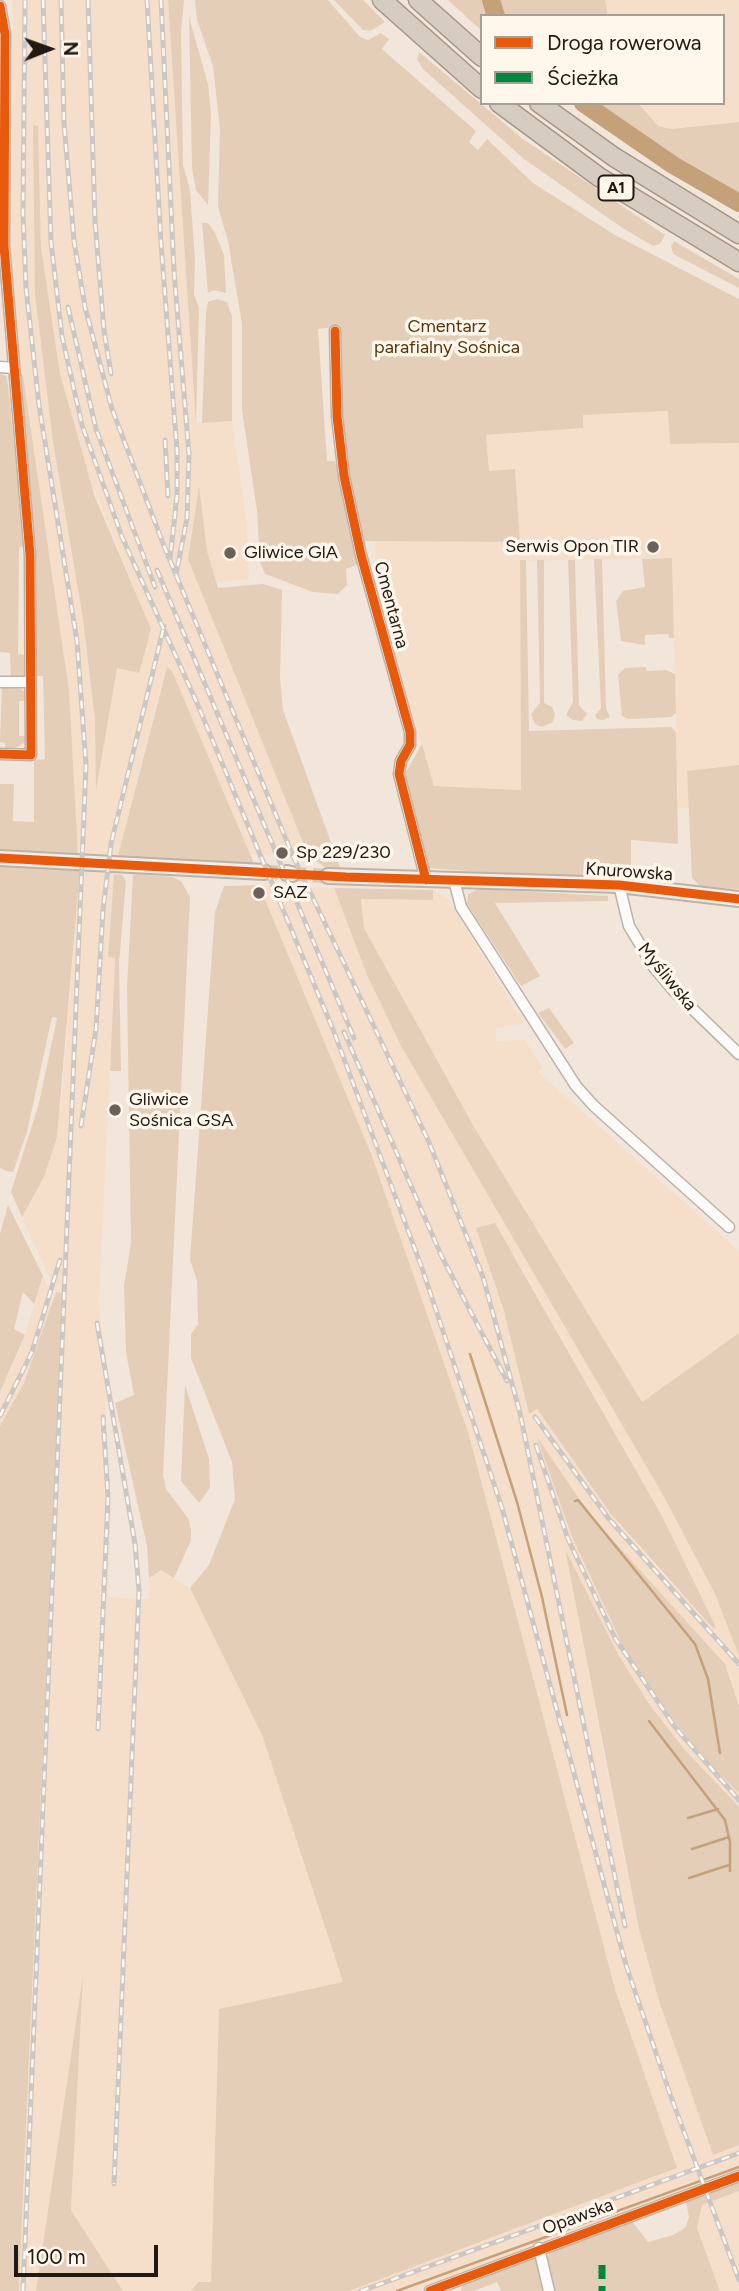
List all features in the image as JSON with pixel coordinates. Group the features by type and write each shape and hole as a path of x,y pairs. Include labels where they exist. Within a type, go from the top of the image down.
{"highway":[{"path":"382,0 480,87"},
{"path":"418,0 480,55"},
{"name":"A1","path":"502,105 599,177 739,262"},
{"name":"A1","path":"542,105 614,157 739,234"}],"street":[{"path":"0,6 3,17 2,246 13,329 30,555 31,755 0,754"},
{"name":"Cmentarna","path":"335,331 337,416 344,476 361,555 410,732 410,745 401,761 399,774 426,880"},
{"path":"0,367 14,368"},
{"path":"0,682 30,682"},
{"path":"0,858 264,872"},
{"name":"Knurowska","path":"328,876 619,885 739,900"},
{"path":"454,880 461,907 544,1037 589,1101 729,1227"},
{"name":"Myśliwska","path":"619,885 629,926 653,966 674,991 739,1054"},
{"name":"Opawska","path":"430,2291 539,2248 739,2176"},
{"path":"539,2248 549,2291"}],"shaded area":[{"path":"12,0 168,0 196,423 232,421 247,525 249,579 216,582 207,551 198,491 189,549 225,652 308,855 250,855 172,671 168,668 164,673 118,856 82,854 75,840 69,690 47,538 14,368 4,246 5,34 13,28","holes":["34,125 38,126 41,247 60,374 83,461 140,602 139,673 117,668 97,784 95,720 83,619 53,442 35,295"]},
{"path":"605,0 739,0 739,122 671,129 658,126 640,105 725,105 725,14 607,14"},
{"path":"669,411 670,444 739,443 739,806 678,808 672,558 520,561 521,790 434,786 376,592 375,540 520,542 515,470 489,471 486,435 583,428 583,415"},
{"path":"80,868 114,874 108,957 115,957 99,1304 103,1348 113,1399 105,1402 111,1507 108,1597 149,1599 149,1578 161,1570 190,1588 262,1735 343,1983 219,2009 211,2282 198,2282 191,2291 123,2291 71,2210 81,1988 36,2291 19,2291 63,1295 56,1292 22,1217 44,1177 61,1104"},
{"path":"259,885 334,888 367,975 401,1046 663,1495 715,1594 739,1656 739,1706 725,1664 591,1516 539,1441 572,1537 622,1644 662,1706 708,1763 739,1793 739,1807 685,1750 649,1704 618,1654 565,1549 622,1849 639,1928 659,2001 713,2154 739,2145 739,2171 543,2241 418,2291 349,2291 677,2168 615,1989 469,1435 372,1156","holes":["477,1229 514,1254 662,1516 716,1627 661,1573 611,1514 536,1409 529,1414 504,1311"]},
{"path":"433,890 448,899 524,1023 496,1028 496,1041 525,1040 543,1068 538,1072 739,1251 739,1333 642,1402 473,1125 364,928 361,899 433,900"},
{"path":"43,1276 54,1301 24,1383 0,1426 0,1392 22,1345"},
{"path":"739,2191 739,2291 720,2291 697,2228 702,2205"}],"green space":[{"path":"168,0 184,0 181,31 183,165 190,190 195,260 194,294 199,308 196,424"},
{"name":"Cmentarz parafialny Sośnica","path":"195,0 328,0 360,37 368,40 381,33 389,39 382,49 476,131 469,142 478,150 487,139 533,183 615,235 739,299 739,443 670,444 668,411 583,415 583,428 486,435 489,471 515,469 520,542 363,541 347,459 339,363 340,326 318,329 327,461 335,461 358,564 346,569 347,585 338,594 313,592 265,574 260,562 257,511 242,410 242,324 228,241 218,207 220,129 213,66 197,20"},
{"path":"334,0 363,0 385,22 370,31 363,30"},
{"path":"448,0 483,0 489,14 480,14 480,29"},
{"path":"495,0 605,0 608,14 501,14"},
{"path":"189,17 208,84 211,114 208,205 196,190 192,168"},
{"path":"419,52 523,139 665,235 660,244 653,246 621,227 524,159 423,69 417,59"},
{"path":"575,105 640,105 658,126 671,129 739,122 739,212 621,138"},
{"path":"33,125 38,126 41,247 60,374 95,497 151,629 139,673 117,668 96,791 95,720 83,619 53,442 35,295"},
{"path":"202,223 208,223 215,233 224,255 226,293 214,290 208,293"},
{"path":"674,241 739,279 739,288 673,254 671,246"},
{"path":"217,299 227,302 232,316 232,421 202,423 206,312 208,302"},
{"path":"18,369 23,376 69,690 78,856 0,852 0,784 14,784 13,821 34,822 34,760 45,759 43,676 37,676 37,561"},
{"path":"0,373 6,376 8,385 25,546 19,547 18,654 25,655 25,679 11,679 10,653 0,652"},
{"path":"199,486 207,551 218,588 263,584 282,590 280,678 283,710 341,870 330,871 308,855 188,559"},
{"path":"672,558 674,638 669,638 668,634 645,635 645,645 621,641 616,601 623,591 645,587 642,559"},
{"path":"594,559 602,559 606,708 610,717 603,720 597,719 595,715 601,708"},
{"path":"520,560 526,560 529,731 671,727 676,732 678,844 631,840 631,875 525,875 427,868 403,777 422,744 434,786 521,790"},
{"path":"537,560 544,560 544,703 552,707 555,714 553,722 542,727 535,724 531,714 540,703"},
{"path":"568,560 575,560 579,705 587,714 582,721 573,720 566,715 573,702"},
{"path":"167,667 172,671 255,866 118,856"},
{"path":"646,667 646,671 666,670 675,674 676,713 671,717 628,719 622,716 618,675 625,668"},
{"path":"2,687 21,689 26,693 26,701 19,701 19,736 26,736 25,742 13,750 5,749 5,743 0,742"},
{"path":"739,765 739,889 702,888 692,878 687,771"},
{"path":"0,864 80,868 57,1137 44,1177 22,1217 11,1192 39,1103 57,1018 52,1017 27,1132 13,1172 6,1171 0,1168"},
{"path":"114,874 122,875 126,881 119,963 121,1071 110,1071 115,958 108,957"},
{"path":"133,874 172,877 181,881 190,897 163,1475 166,1489 188,1518 191,1540 174,1578 161,1570 149,1578 147,1546 115,1403 134,1395 126,1352 124,1286 131,1243 127,988"},
{"path":"259,885 372,1156 469,1435 615,1989 677,2168 349,2291 191,2291 198,2282 211,2282 219,2009 343,1982 262,1735 190,1588 209,1565 235,1499 232,1462 191,1358 191,1334 198,1324 197,1281 190,1259 215,912 224,886"},
{"path":"334,888 433,890 433,900 361,899 364,928 473,1125 642,1402 739,1333 739,1656 715,1594 663,1495 401,1046 367,975"},
{"path":"479,889 608,896 608,901 495,903 540,976 521,986 467,904 468,894"},
{"path":"549,1008 574,1043 565,1049 538,1013"},
{"path":"8,1205 43,1276 34,1304 23,1292 14,1329 25,1335 0,1392 0,1234"},
{"path":"495,1223 662,1516 716,1627 713,1628 611,1514 537,1409 529,1414 504,1311 476,1228"},
{"path":"56,1292 63,1294 19,2291 0,2291 0,1426 24,1383"},
{"path":"185,1385 209,1459 210,1488 199,1503 181,1481"},
{"path":"537,1437 591,1516 725,1664 739,1706 739,1793 708,1763 662,1706 622,1644 572,1537"},
{"path":"565,1549 618,1654 649,1704 685,1750 739,1807 739,2145 713,2155 659,2001 639,1929"},
{"path":"83,1975 71,2210 123,2291 36,2291"},
{"path":"739,2179 739,2191 702,2205 697,2228 720,2291 555,2291 547,2259 551,2249 631,2220 648,2242 673,2235 685,2228 689,2217 686,2202 691,2197"},
{"path":"535,2256 545,2291 501,2291 497,2282 474,2291 461,2291 463,2282"}],"waterway":[{"path":"491,0 495,14"},
{"path":"586,105 673,165 739,203"},
{"path":"470,1354 517,1502 542,1597 567,1715"},
{"path":"575,1501 578,1500 695,1644 708,1679 720,1753"},
{"path":"649,1721 725,1820 730,1842 730,1871"},
{"path":"688,1818 718,1809"},
{"path":"692,1849 729,1837"},
{"path":"689,1878 729,1865"},
{"path":"397,2291 739,2167"}],"tunnel":[{"path":"264,872 287,873"},
{"path":"292,874 328,876"}],"railway":[{"path":"23,2291 86,765 77,641 39,405 26,288 23,214 25,0"},
{"path":"43,0 51,242 62,336 82,425 122,537 197,703 334,1032 422,1268 502,1508 626,1965 670,2094 739,2280"},
{"path":"61,0 64,123 74,241 85,307 112,409 164,546 293,856 428,1140 483,1277 520,1413 625,1926"},
{"path":"88,0 95,221 104,331 111,374"},
{"path":"147,0 161,243 177,451 177,496 170,559"},
{"path":"161,0 174,271 189,455 187,518 176,575"},
{"path":"68,307 96,429 155,587"},
{"path":"165,440 168,496"},
{"path":"157,570 354,1038"},
{"path":"81,1126 96,1029 103,910 111,844 164,626"},
{"path":"344,1032 442,1257 507,1381"},
{"path":"0,1416 32,1352 60,1260"},
{"path":"97,1323 135,1544 139,1590 114,2184"},
{"path":"98,1729 108,1497 103,1417"},
{"path":"535,1417 609,1519 739,1664"},
{"path":"536,1445 568,1539 615,1638 675,1727 739,1800"},
{"path":"361,2291 739,2153"}],"marked path":[{"path":"602,2265 602,2291"}],"cycle path":[{"path":"0,6 5,34 4,246 30,555 31,755 0,754"},
{"path":"335,331 337,416 344,476 361,555 410,732 410,745 401,761 399,774 426,880"},
{"path":"0,858 346,877 619,885 739,899"},
{"path":"430,2291 739,2176"}],"place":[{"name":"Serwis Opon TIR","path":"653,547"},
{"name":"Gliwice GlA","path":"230,553"},
{"name":"Sp 229/230","path":"282,853"},
{"name":"SAZ","path":"259,893"},
{"name":"Gliwice Sośnica GSA","path":"115,1110"}]}
